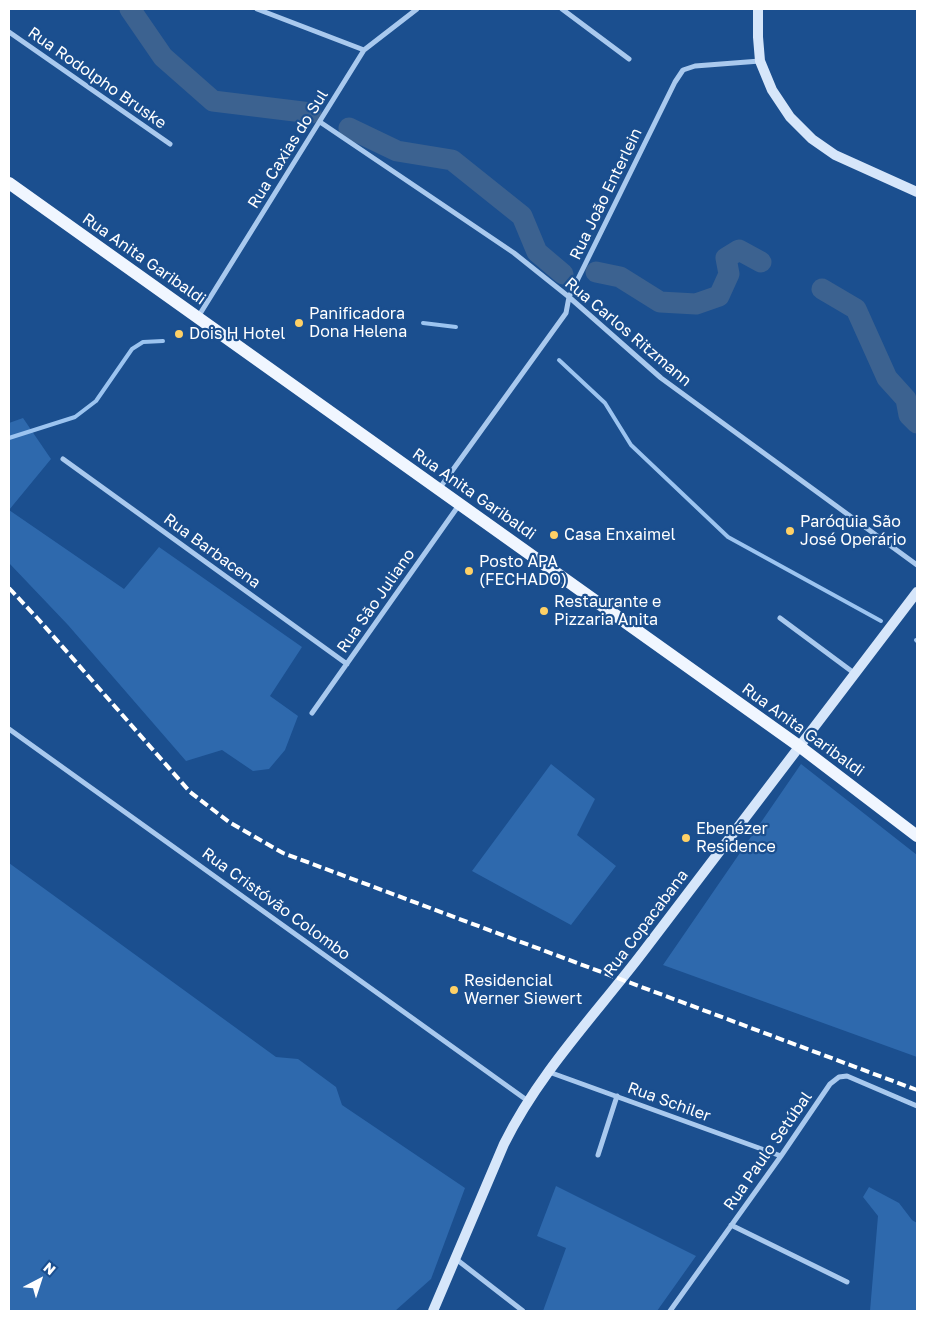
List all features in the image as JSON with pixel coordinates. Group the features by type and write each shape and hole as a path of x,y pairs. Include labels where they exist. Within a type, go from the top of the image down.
{"main road":[{"path":"758,9 760,61 772,90 790,117 812,139 835,155 917,192"},
{"name":"Rua Anita Garibaldi","path":"9,183 799,746 917,836"},
{"name":"Rua Copacabana","path":"433,1311 504,1144 528,1100 917,592"}],"street":[{"path":"257,9 364,50"},
{"name":"Rua Caxias do Sul","path":"198,318 364,50 417,9"},
{"path":"562,9 628,60"},
{"name":"Rua Rodolpho Bruske","path":"9,32 170,144"},
{"name":"Rua João Enterlein","path":"438,489 566,313 569,297 674,82 683,70 695,66 760,61"},
{"name":"Rua Carlos Ritzmann","path":"320,122 502,245 569,297 675,389 917,565"},
{"name":"Rua Barbacena","path":"63,458 347,664"},
{"name":"Rua São Juliano","path":"312,712 460,504"},
{"path":"780,618 855,674"},
{"name":"Rua Cristóvão Colombo","path":"9,728 528,1100"},
{"name":"Rua Schiler","path":"549,1072 781,1156"},
{"name":"Rua Paulo Setúbal","path":"670,1311 830,1084 839,1076 847,1076 917,1106"},
{"path":"598,1155 617,1096"},
{"path":"732,1225 847,1282"},
{"path":"456,1259 523,1311"}],"shaded area":[{"path":"23,418 51,459 9,510 9,423"},
{"path":"9,510 124,589 159,547 302,647 270,696 298,716 285,750 269,769 253,771 222,750 186,761 68,625 9,563"},
{"path":"551,764 595,799 577,835 616,866 571,925 472,871"},
{"path":"801,764 917,855 917,1057 663,965"},
{"path":"9,863 276,1057 298,1059 336,1087 342,1105 465,1188 431,1279 395,1311 9,1311"},
{"path":"556,1186 696,1256 657,1311 543,1311 566,1248 537,1236"},
{"path":"869,1187 899,1203 912,1220 917,1223 917,1311 870,1311 878,1216 863,1197"}],"waterway":[{"path":"130,9 163,57 213,101 311,113"},
{"path":"349,128 397,151 452,160 522,216 537,252 563,274"},
{"path":"596,272 620,277 660,302 696,304 719,296 729,274 726,258 739,250 761,262"},
{"path":"822,289 856,309 887,378 906,399 909,415 917,423"},
{"path":"423,323 456,327"},
{"path":"9,438 75,417 96,401 132,349 143,342 163,341"},
{"path":"559,360 605,403 631,445 728,537 881,621"}],"railway":[{"path":"9,588 190,792 229,822 283,853 917,1090"}],"place":[{"name":"Panificadora Dona Helena","path":"299,323"},
{"name":"Dois H Hotel","path":"179,334"},
{"name":"Paróquia São José Operário","path":"790,531"},
{"name":"Casa Enxaimel","path":"554,535"},
{"name":"Posto APA (FECHADO)","path":"469,571"},
{"name":"Restaurante e Pizzaria Anita","path":"544,611"},
{"name":"Ebenézer Residence","path":"686,838"},
{"name":"Residencial Werner Siewert","path":"454,990"}]}
